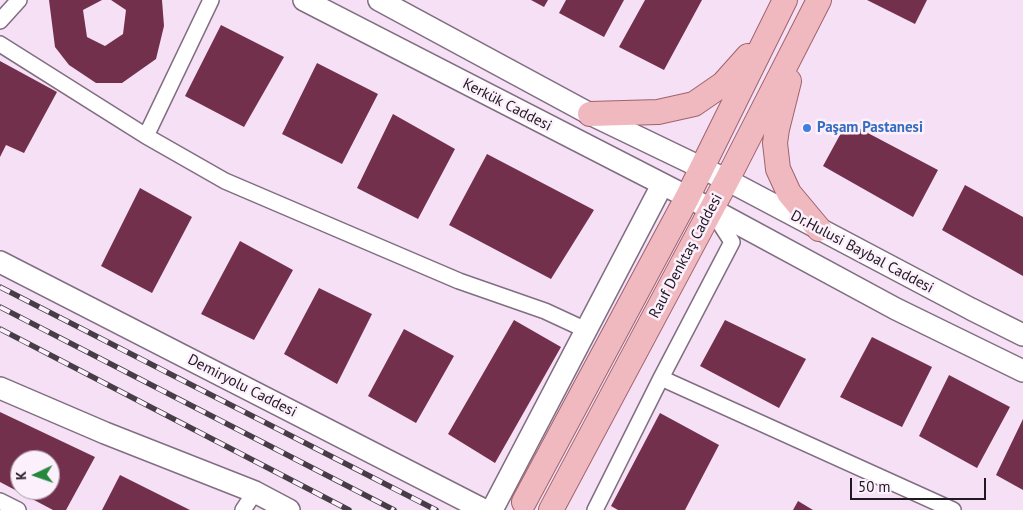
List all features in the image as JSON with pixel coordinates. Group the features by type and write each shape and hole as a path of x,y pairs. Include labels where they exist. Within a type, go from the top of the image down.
{"main road":[{"name":"Rauf Denktaş Caddesi","path":"524,502 687,198 785,0"},
{"name":"Rauf Denktaş Caddesi","path":"551,510 727,180 819,0"},
{"path":"590,114 658,112 694,104 709,94 736,70 771,27"},
{"path":"805,28 777,129 775,157 780,176 789,193 819,229"}],"street":[{"path":"0,21 19,0"},
{"path":"146,136 211,0"},
{"name":"Kerkük Caddesi","path":"304,0 711,210"},
{"name":"Kerkük Caddesi","path":"378,0 590,114 703,167"},
{"path":"0,44 146,136 225,181 459,281 545,311 586,330"},
{"name":"Dr.Hulusi Baybal Caddesi","path":"703,167 962,305 1023,335"},
{"path":"492,510 662,185"},
{"path":"711,210 896,309 1023,371"},
{"path":"595,510 732,242 711,210"},
{"name":"Demiryolu Caddesi","path":"0,262 484,510"},
{"path":"661,378 953,510"},
{"path":"0,388 105,433 255,492 289,510"},
{"path":"244,510 255,492"},
{"path":"0,501 18,510"}],"building":[{"path":"49,0 102,0 83,10 87,37 105,46 123,34 126,10 111,0 162,0 164,26 156,59 122,83 96,83 69,65 55,47"},
{"path":"531,0 548,0 544,7"},
{"path":"566,0 624,0 604,37 559,13"},
{"path":"645,0 702,0 664,70 619,47"},
{"path":"867,0 927,0 915,24"},
{"path":"221,25 284,57 244,127 185,96"},
{"path":"0,61 57,92 24,153 6,145 0,157"},
{"path":"317,63 378,94 342,164 282,134"},
{"path":"393,114 455,149 418,219 357,188"},
{"path":"847,122 938,170 913,217 823,166"},
{"path":"487,154 594,210 551,279 449,225"},
{"path":"965,185 1023,217 1023,276 942,230"},
{"path":"140,188 192,217 152,293 101,266"},
{"path":"240,241 293,270 254,340 201,314"},
{"path":"319,288 372,314 337,384 284,354"},
{"path":"514,320 561,347 495,463 448,434"},
{"path":"725,320 806,359 779,408 700,366"},
{"path":"404,329 454,356 416,423 368,396"},
{"path":"872,337 932,367 902,427 840,397"},
{"path":"949,375 1010,407 977,468 919,436"},
{"path":"0,412 95,457 66,510 53,510 34,500 60,500 60,450 10,450 10,487 0,482"},
{"path":"660,413 719,445 685,510 618,510 611,506"},
{"path":"1023,419 1023,490 996,475"},
{"path":"120,475 190,510 102,510"},
{"path":"798,501 813,510 793,510"}],"railway":[{"path":"0,287 436,510"},
{"path":"0,307 394,510"},
{"path":"0,329 349,510"}],"place":[{"name":"Paşam Pastanesi","path":"807,128"}]}
